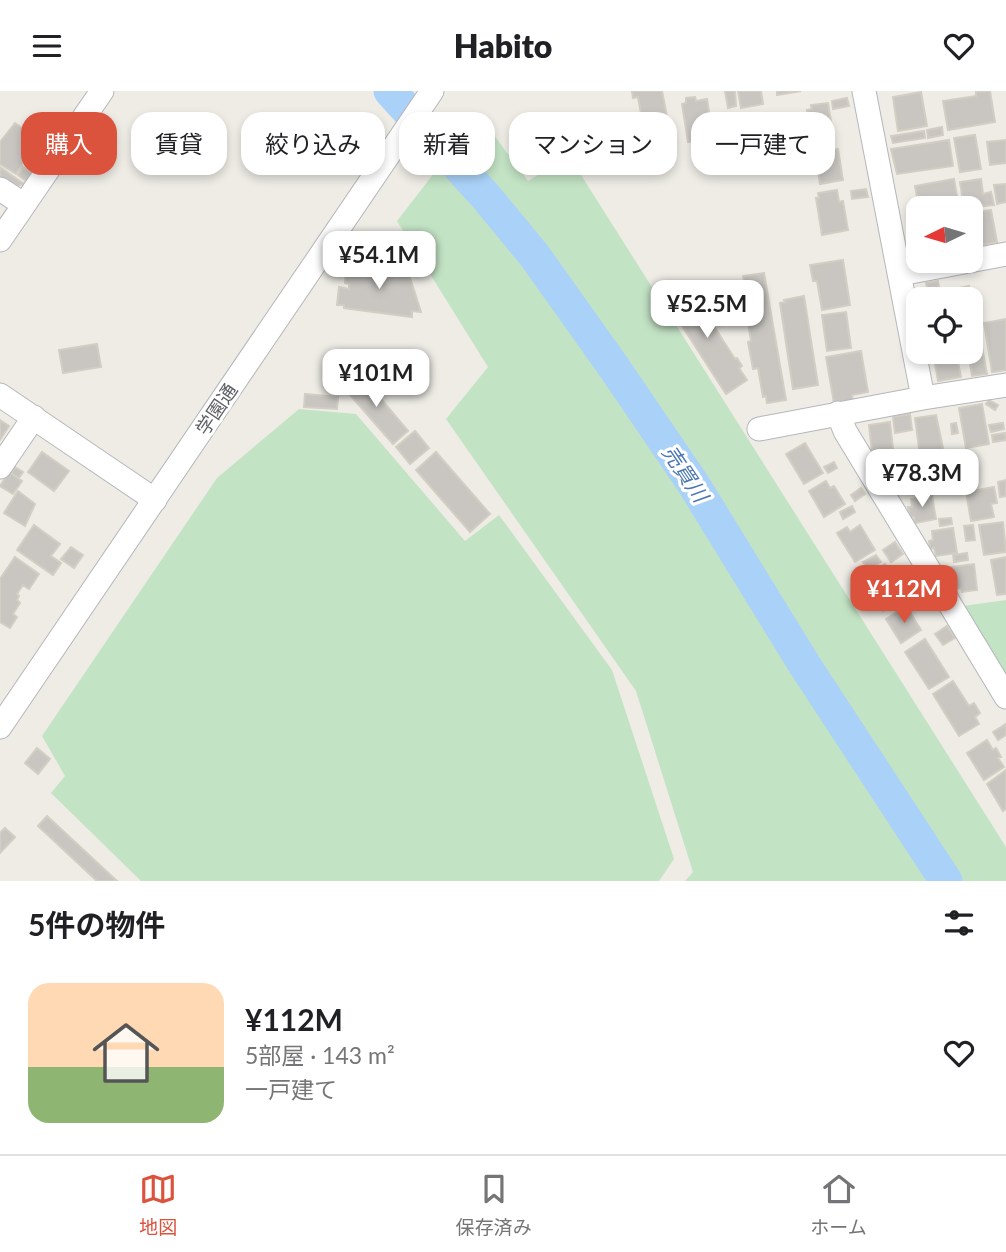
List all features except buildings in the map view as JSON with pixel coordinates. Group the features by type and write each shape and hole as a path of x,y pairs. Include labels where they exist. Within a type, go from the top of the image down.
{"street":[{"path":"0,240 102,91"},
{"name":"学園通","path":"0,727 432,91"},
{"path":"864,91 923,398"},
{"path":"0,189 23,204"},
{"path":"900,274 1006,254"},
{"path":"759,429 1006,385"},
{"path":"0,394 155,500"},
{"path":"838,414 845,431 1006,697"},
{"path":"0,467 34,417"}],"green space":[{"path":"495,137 509,155 509,175 524,175 528,181 538,175 581,175 1006,847 1006,881 685,881 693,872 636,691 446,419 488,367 397,221 433,175 495,175"},
{"path":"299,409 356,414 465,541 499,515 612,670 674,859 659,881 141,881 51,793 65,776 42,736 217,478"},
{"path":"1006,600 1006,679 963,606"}],"waterway":[{"name":"売買川","path":"390,91 487,198 534,255 613,366 694,485 804,664 946,881"}]}
